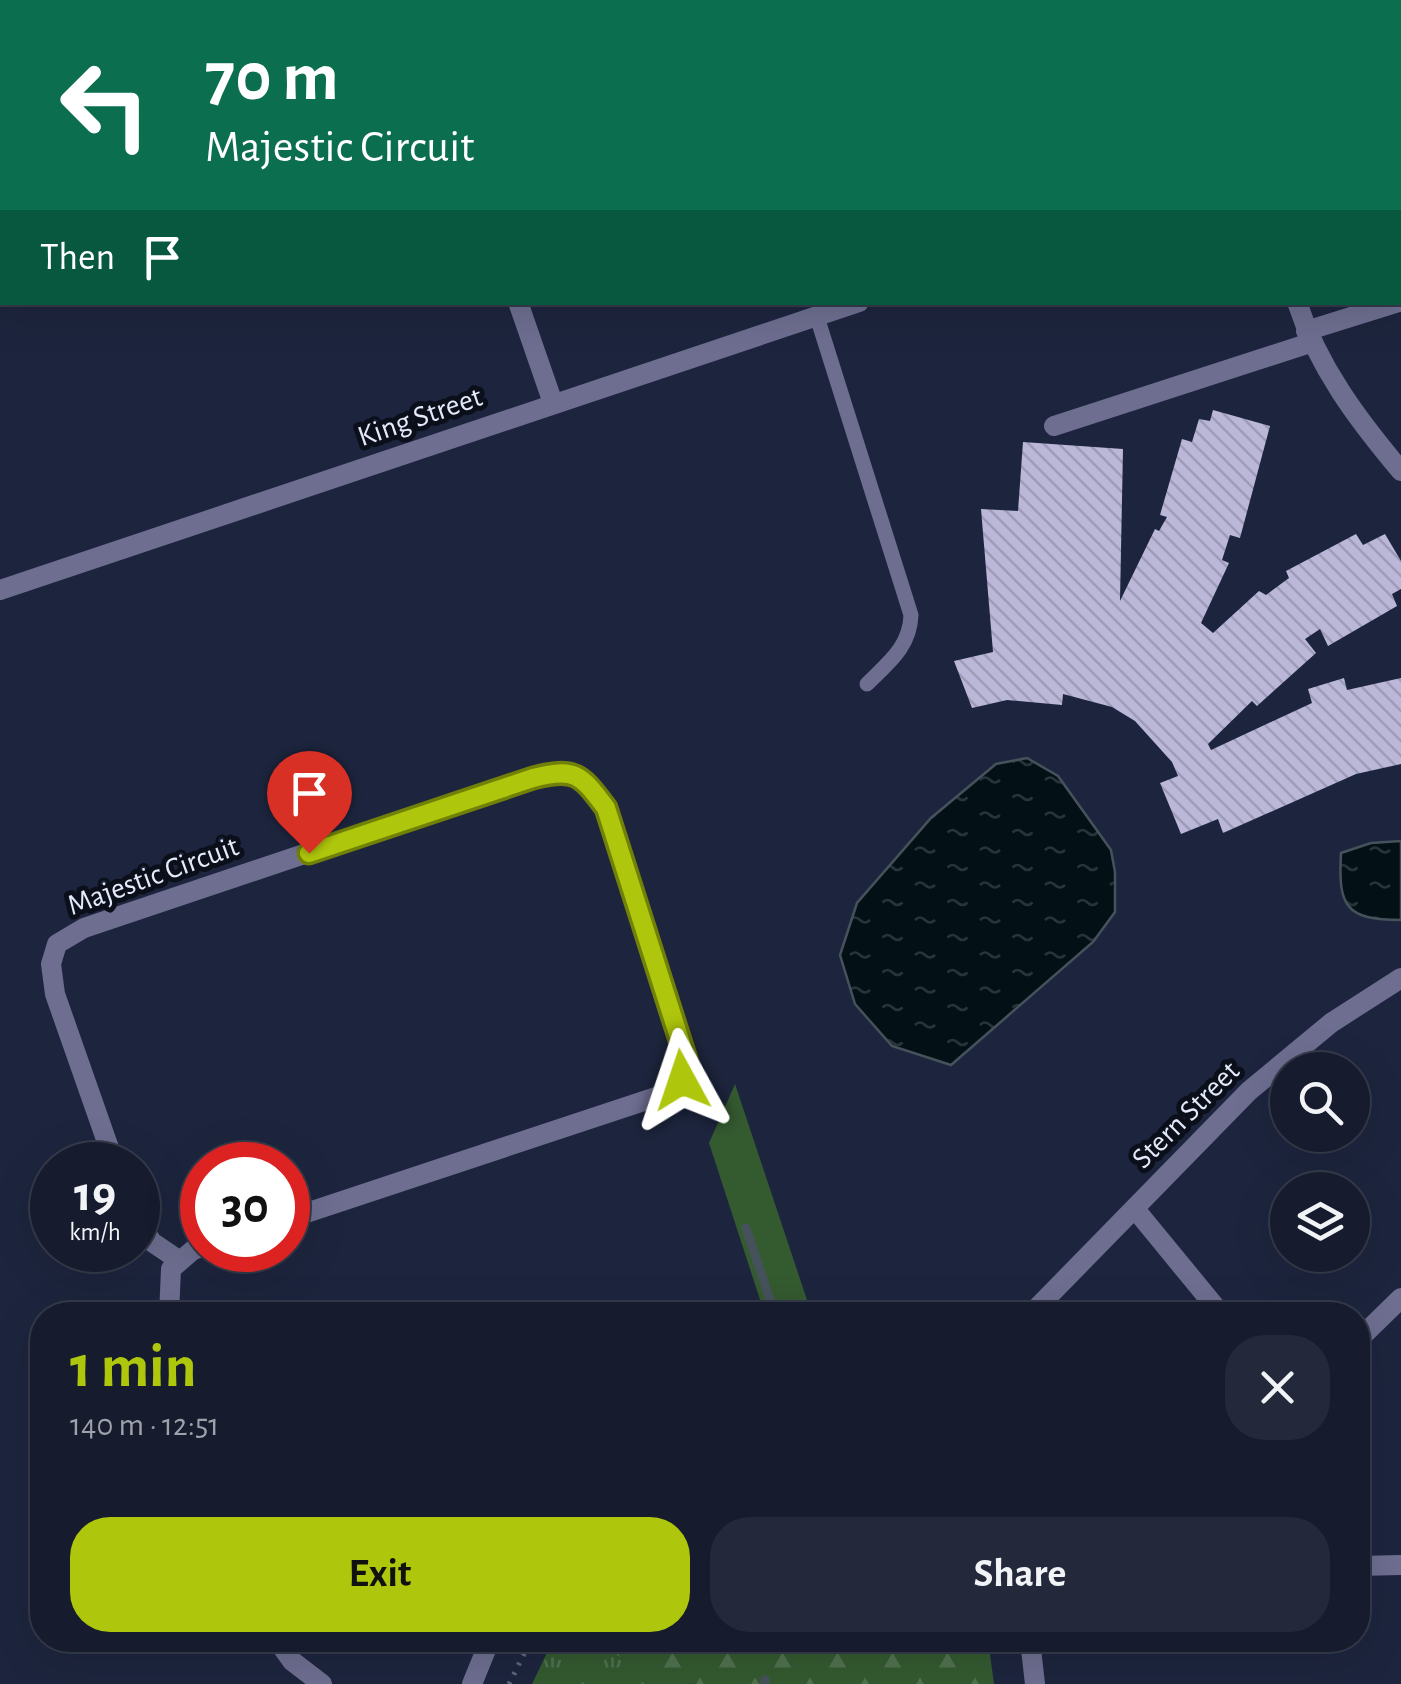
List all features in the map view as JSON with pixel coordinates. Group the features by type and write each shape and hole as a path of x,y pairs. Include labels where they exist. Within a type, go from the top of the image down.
{"street":[{"path":"519,305 553,404"},
{"name":"King Street","path":"0,590 850,305"},
{"path":"1298,305 1310,337 1353,413 1401,471"},
{"path":"1054,426 1392,305"},
{"name":"Majestic Circuit","path":"107,1142 55,994 51,964 57,944 84,928 533,778 560,770 585,780 606,808 686,1059 682,1080 665,1094 310,1212"},
{"name":"Stern Street","path":"1043,1302 1250,1091 1331,1023 1401,978"},
{"path":"1134,1209 1211,1302"},
{"path":"160,1248 180,1262 171,1269 170,1302"},
{"path":"1370,1328 1401,1298"},
{"path":"1370,1566 1401,1565"},
{"path":"286,1652 322,1684"},
{"path":"472,1684 485,1652"},
{"path":"1032,1652 1036,1684"}],"lane":[{"path":"816,317 912,616 911,633 898,654 867,684"}],"path":[{"path":"509,1684 526,1652"}],"green space":[{"path":"735,1084 808,1302 761,1302 709,1143"},
{"path":"547,1652 614,1652 649,1679 698,1684 532,1684"},
{"path":"613,1652 990,1652 994,1684 698,1684 649,1680"}],"water":[{"path":"1027,758 1058,776 1111,850 1115,912 1093,942 951,1065 892,1046 855,1004 840,955 857,903 931,818 996,764"},
{"path":"1401,841 1401,920 1357,913 1349,906 1341,886 1341,853 1371,843"}],"building":[{"path":"1213,410 1270,426 1240,538 1230,535 1222,560 1229,563 1201,623 1213,633 1259,591 1266,595 1289,578 1286,571 1356,534 1363,545 1385,534 1401,561 1401,589 1392,594 1397,606 1328,646 1320,629 1305,639 1316,653 1257,706 1252,701 1208,744 1211,750 1312,703 1308,689 1344,678 1347,690 1401,678 1401,764 1356,774 1223,833 1218,819 1181,834 1160,783 1178,776 1172,762 1135,721 1112,707 1063,694 1062,705 1007,700 972,708 954,661 993,652 981,509 1018,511 1023,442 1123,449 1120,601 1155,529 1159,531 1167,517 1160,515 1182,439 1192,442 1199,419 1210,421"}],"waterway":[{"path":"746,1228 771,1302"}],"route":[{"path":"309,853 560,770 585,780 606,808 686,1059 682,1080"}]}
